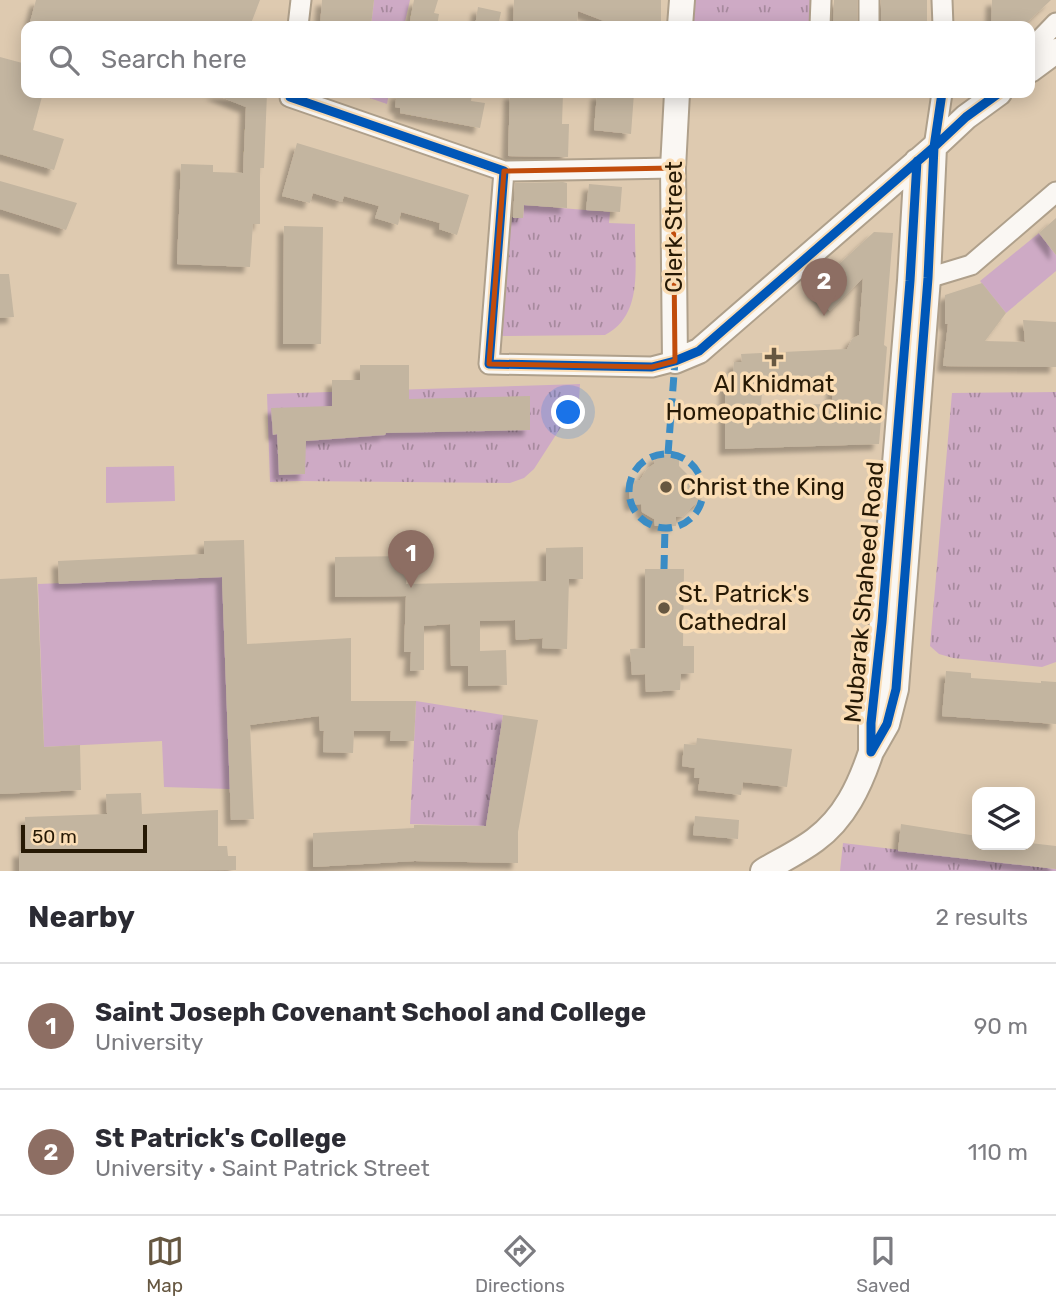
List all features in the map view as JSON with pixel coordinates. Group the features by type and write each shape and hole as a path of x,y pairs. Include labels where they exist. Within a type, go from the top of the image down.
{"street":[{"path":"299,21 301,0"},
{"path":"680,21 682,0"},
{"path":"820,21 821,0"},
{"path":"869,0 869,21"},
{"path":"942,0 943,21"},
{"path":"1035,45 1056,23"},
{"path":"1035,66 1056,51"},
{"path":"293,98 504,171 673,168"},
{"name":"Clerk Street","path":"675,361 673,168 677,98"},
{"path":"925,154 941,98"},
{"path":"966,117 983,98"},
{"path":"504,171 489,364 652,367 699,351 966,117 992,98"},
{"name":"Mubarak Shaheed Road","path":"919,279 912,226 925,154"},
{"name":"Mubarak Shaheed Road","path":"763,871 817,839 845,809 887,724 896,689 925,154"},
{"path":"919,279 971,265 1056,192"},
{"path":"865,206 874,204 892,208 900,212 912,226"}],"highlighted area":[{"path":"673,168 675,361 652,367 489,364 504,171"}],"green space":[{"path":"374,0 410,0 405,21 372,21"},
{"path":"682,0 821,0 820,21 680,21"},
{"path":"370,98 388,98 387,104"},
{"path":"524,205 610,212 609,223 635,224 635,287 632,301 618,326 605,335 500,336 510,217 523,218"},
{"path":"1039,233 1056,255 1056,271 1006,313 980,281"},
{"path":"580,384 579,399 534,469 524,478 510,483 270,482 267,394"},
{"path":"1056,392 1056,662 1042,667 953,658 939,654 930,646 952,393"},
{"path":"174,466 175,501 106,503 106,467"},
{"path":"222,577 230,789 164,787 162,741 44,747 38,584"},
{"path":"416,701 503,715 486,826 410,824"},
{"path":"843,843 1056,869 1056,871 840,871"}],"building":[{"path":"36,0 260,0 252,21 30,21"},
{"path":"322,0 374,0 372,21 320,21"},
{"path":"414,0 438,0 434,13 439,14 438,21 410,21"},
{"path":"514,0 661,0 661,21 604,21 578,11 577,21 513,21"},
{"path":"834,0 857,0 857,21 833,21"},
{"path":"881,0 927,0 927,21 881,21"},
{"path":"992,0 1051,0 1028,21 991,21"},
{"path":"478,7 501,12 499,21 476,21"},
{"path":"0,57 21,63 21,98 42,98 33,130 64,139 54,170 0,154"},
{"path":"224,98 267,98 264,168 260,168 260,224 253,224 250,267 177,264 181,164 213,165 213,172 243,173 246,107"},
{"path":"396,98 472,98 471,101 485,103 480,128 400,113 400,108 395,107"},
{"path":"510,98 563,98 562,124 569,124 568,157 508,156"},
{"path":"597,98 634,98 631,134 594,130"},
{"path":"297,143 469,195 457,235 439,229 440,223 401,212 398,225 375,218 379,206 344,196 342,202 313,193 310,203 282,196"},
{"path":"0,181 77,203 66,230 0,209"},
{"path":"515,183 567,183 567,208 524,205 523,218 513,218"},
{"path":"589,184 622,187 620,212 586,210"},
{"path":"1056,218 1056,255 1039,233"},
{"path":"284,226 323,227 321,344 283,344"},
{"path":"874,232 893,233 879,444 725,449 725,373 733,373 734,362 742,362 741,354 847,349 852,339 859,335 863,278 830,311 812,289","holes":["833,376 832,404 761,405 763,379"]},
{"path":"0,274 9,274 14,317 0,318"},
{"path":"982,283 1006,313 985,341 1025,342 1023,320 1056,322 1056,367 943,366 948,324 945,324 945,295"},
{"path":"360,365 409,365 409,399 530,396 530,430 386,433 306,441 305,474 279,475 277,434 273,435 271,408 332,406 332,380 360,380"},
{"name":"Christ the King","path":"668,454 679,457 679,466 693,480 701,481 703,493 700,504 695,504 683,516 676,517 676,526 655,526 654,519 642,512 641,504 631,505 630,481 640,480 654,464 655,456"},
{"path":"244,540 247,644 351,638 351,701 416,701 414,741 390,741 391,731 354,731 353,753 323,752 324,731 320,731 319,716 250,725 254,819 231,820 222,577 59,584 58,561 204,554 204,541"},
{"path":"583,547 583,579 569,579 567,649 542,648 543,638 516,640 515,620 480,621 480,651 506,650 507,685 468,686 468,666 451,666 450,624 424,626 424,670 410,671 411,652 404,652 406,596 335,597 335,557 407,556 406,584 546,581 546,548"},
{"name":"St. Patrick's Cathedral","path":"645,569 684,569 683,646 694,646 694,673 681,674 680,690 646,692 645,674 632,675 630,649 645,648"},
{"path":"37,577 44,747 80,745 81,790 0,794 0,579"},
{"path":"946,671 971,673 971,678 1056,682 1056,724 942,716"},
{"path":"503,715 538,720 518,832 518,863 415,861 313,867 313,833 414,828 414,825 486,826"},
{"path":"697,738 792,749 787,787 743,782 741,795 698,790 700,778 694,778 695,768 682,766 684,744 696,745"},
{"path":"141,793 142,814 218,810 218,846 227,846 228,856 236,856 236,870 19,871 19,851 26,851 25,817 107,814 106,794"},
{"path":"695,816 739,820 738,839 693,835"},
{"path":"901,824 972,835 972,850 1035,850 1035,844 1056,846 1056,869 898,851"}],"marked path":[{"path":"668,454 675,361"},
{"path":"666,454 680,457 692,465 700,477 703,491 700,505 692,517 680,525 666,528 652,525 640,517 632,505 629,491 632,477 640,465 652,457 666,454"},
{"path":"664,569 665,527"}],"cycle path":[{"path":"293,98 504,171 489,364 652,367 699,351 966,117 992,98"},
{"path":"917,161 910,281 871,723 871,752 887,724 896,689 928,278 934,147 941,98"}],"place":[{"name":"St Patrick's College","path":"824,316"},
{"name":"Al Khidmat Homeopathic Clinic","path":"774,357"},
{"name":"Christ the King","path":"666,487"},
{"name":"Saint Joseph Covenant School and College","path":"411,588"},
{"name":"St. Patrick's Cathedral","path":"664,608"}]}
